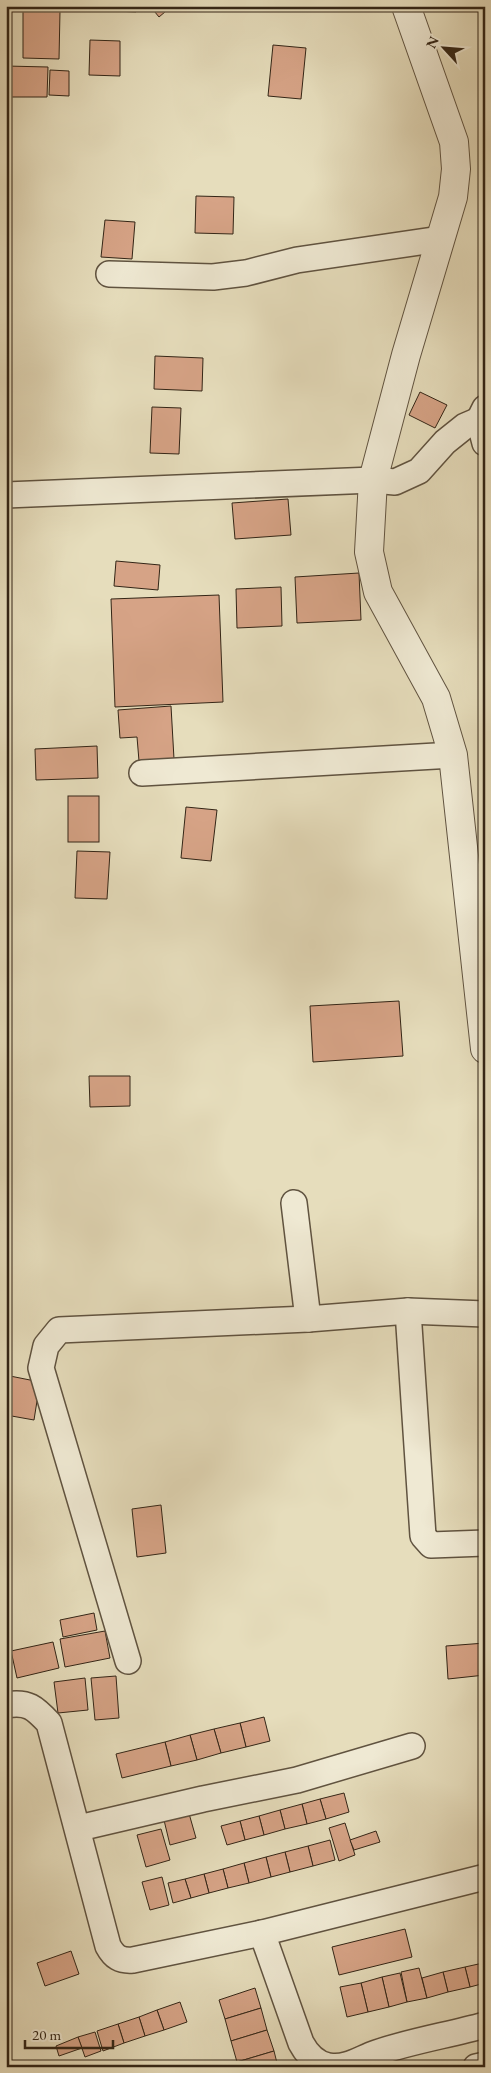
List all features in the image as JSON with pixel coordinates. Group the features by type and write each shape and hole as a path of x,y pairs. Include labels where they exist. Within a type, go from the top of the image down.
{"street":[{"path":"406,6 454,142 456,169 453,197 406,355 374,480 369,552 372,575 385,608 436,698 453,755 485,1050"},
{"path":"109,274 213,277 246,272 297,260 440,239"},
{"path":"6,495 374,480 395,482 419,471 445,442 465,426 483,424"},
{"path":"142,773 453,755"},
{"path":"294,1203 308,1319"},
{"path":"408,1311 423,1536 431,1544 485,1543"},
{"path":"128,1661 41,1368 46,1346 59,1330 308,1319 408,1311 485,1314"},
{"path":"6,1705 17,1703 35,1708 49,1723 79,1828 108,1946 115,1956 121,1960 133,1960 262,1933 485,1877"},
{"path":"79,1828 203,1799 297,1780 412,1746"},
{"path":"262,1933 300,2042 309,2056 319,2063 330,2066 348,2065 376,2053 485,2026"},
{"path":"476,2067 485,2064"}],"building":[{"path":"117,6 136,6 136,12 116,11"},
{"path":"150,6 172,6 159,17"},
{"path":"23,11 60,11 59,59 23,58"},
{"path":"90,40 120,41 120,76 89,75"},
{"path":"273,45 306,48 301,99 268,96"},
{"path":"6,66 48,67 47,97 6,97"},
{"path":"50,70 69,71 69,96 49,95"},
{"path":"196,196 234,197 233,234 195,233"},
{"path":"105,220 135,222 132,259 101,257"},
{"path":"155,356 203,358 202,391 154,389"},
{"path":"420,392 447,405 435,428 409,415"},
{"path":"152,407 181,408 179,454 150,453"},
{"path":"288,499 291,535 235,539 232,503"},
{"path":"116,561 160,565 158,590 114,586"},
{"path":"359,573 361,620 297,623 295,577"},
{"path":"281,587 282,626 237,628 236,589"},
{"path":"219,595 223,702 115,707 111,599"},
{"path":"171,706 174,759 139,761 137,737 120,738 118,710"},
{"path":"97,746 98,778 36,780 35,749"},
{"path":"68,796 99,796 99,842 68,842"},
{"path":"186,807 217,810 211,861 181,858"},
{"path":"77,851 110,852 107,899 75,898"},
{"path":"399,1001 403,1056 313,1062 310,1006"},
{"path":"89,1076 130,1076 130,1106 90,1107"},
{"path":"10,1376 40,1382 34,1420 6,1415 6,1395"},
{"path":"161,1505 166,1553 137,1557 132,1509"},
{"path":"94,1613 97,1630 63,1637 60,1620"},
{"path":"105,1631 110,1658 65,1667 60,1639"},
{"path":"53,1642 59,1668 17,1678 11,1651"},
{"path":"485,1643 485,1675 448,1679 446,1646"},
{"path":"116,1676 119,1718 95,1720 91,1678"},
{"path":"85,1678 88,1710 58,1713 54,1682"},
{"path":"264,1717 270,1741 246,1747 240,1723"},
{"path":"240,1723 246,1747 221,1753 214,1729"},
{"path":"214,1729 221,1753 197,1760 190,1735"},
{"path":"190,1735 197,1760 171,1766 165,1742"},
{"path":"165,1742 171,1766 122,1778 116,1754"},
{"path":"344,1793 349,1812 326,1819 320,1799"},
{"path":"320,1799 326,1819 307,1824 302,1804"},
{"path":"302,1804 307,1824 285,1829 280,1810"},
{"path":"188,1810 196,1838 170,1845 163,1816"},
{"path":"280,1810 285,1829 264,1835 259,1816"},
{"path":"259,1816 264,1835 245,1840 240,1821"},
{"path":"240,1821 245,1840 227,1845 221,1826"},
{"path":"345,1823 355,1855 339,1861 329,1828"},
{"path":"161,1829 170,1860 146,1867 137,1835"},
{"path":"376,1831 380,1842 354,1850 350,1840"},
{"path":"330,1840 335,1860 313,1866 308,1846"},
{"path":"308,1846 313,1866 290,1872 285,1852"},
{"path":"285,1852 290,1872 271,1877 266,1857"},
{"path":"266,1857 271,1877 249,1883 244,1863"},
{"path":"244,1863 249,1883 228,1888 223,1869"},
{"path":"223,1869 228,1888 209,1893 204,1874"},
{"path":"204,1874 209,1893 191,1898 185,1879"},
{"path":"162,1877 169,1905 150,1910 142,1882"},
{"path":"185,1879 191,1898 173,1903 168,1883"},
{"path":"405,1929 412,1957 339,1975 332,1947"},
{"path":"71,1951 79,1974 45,1986 37,1963"},
{"path":"483,1963 485,1983 470,1987 465,1967"},
{"path":"465,1967 470,1987 448,1992 443,1972"},
{"path":"419,1968 427,1998 407,2002 401,1972"},
{"path":"443,1972 448,1992 427,1998 422,1978"},
{"path":"400,1973 407,2002 389,2007 382,1977"},
{"path":"382,1977 389,2007 368,2012 361,1983"},
{"path":"361,1983 368,2012 347,2017 340,1987"},
{"path":"255,1988 261,2008 225,2019 219,2000"},
{"path":"180,2002 187,2022 164,2030 157,2010"},
{"path":"261,2008 267,2030 231,2041 225,2019"},
{"path":"157,2010 164,2030 145,2036 139,2017"},
{"path":"139,2017 145,2036 124,2043 118,2024"},
{"path":"118,2024 124,2043 103,2051 97,2031"},
{"path":"267,2030 274,2051 237,2062 231,2041"},
{"path":"95,2032 101,2051 85,2057 78,2037"},
{"path":"78,2037 82,2048 59,2056 56,2046"},
{"path":"274,2051 278,2067 239,2067 237,2062"}]}
